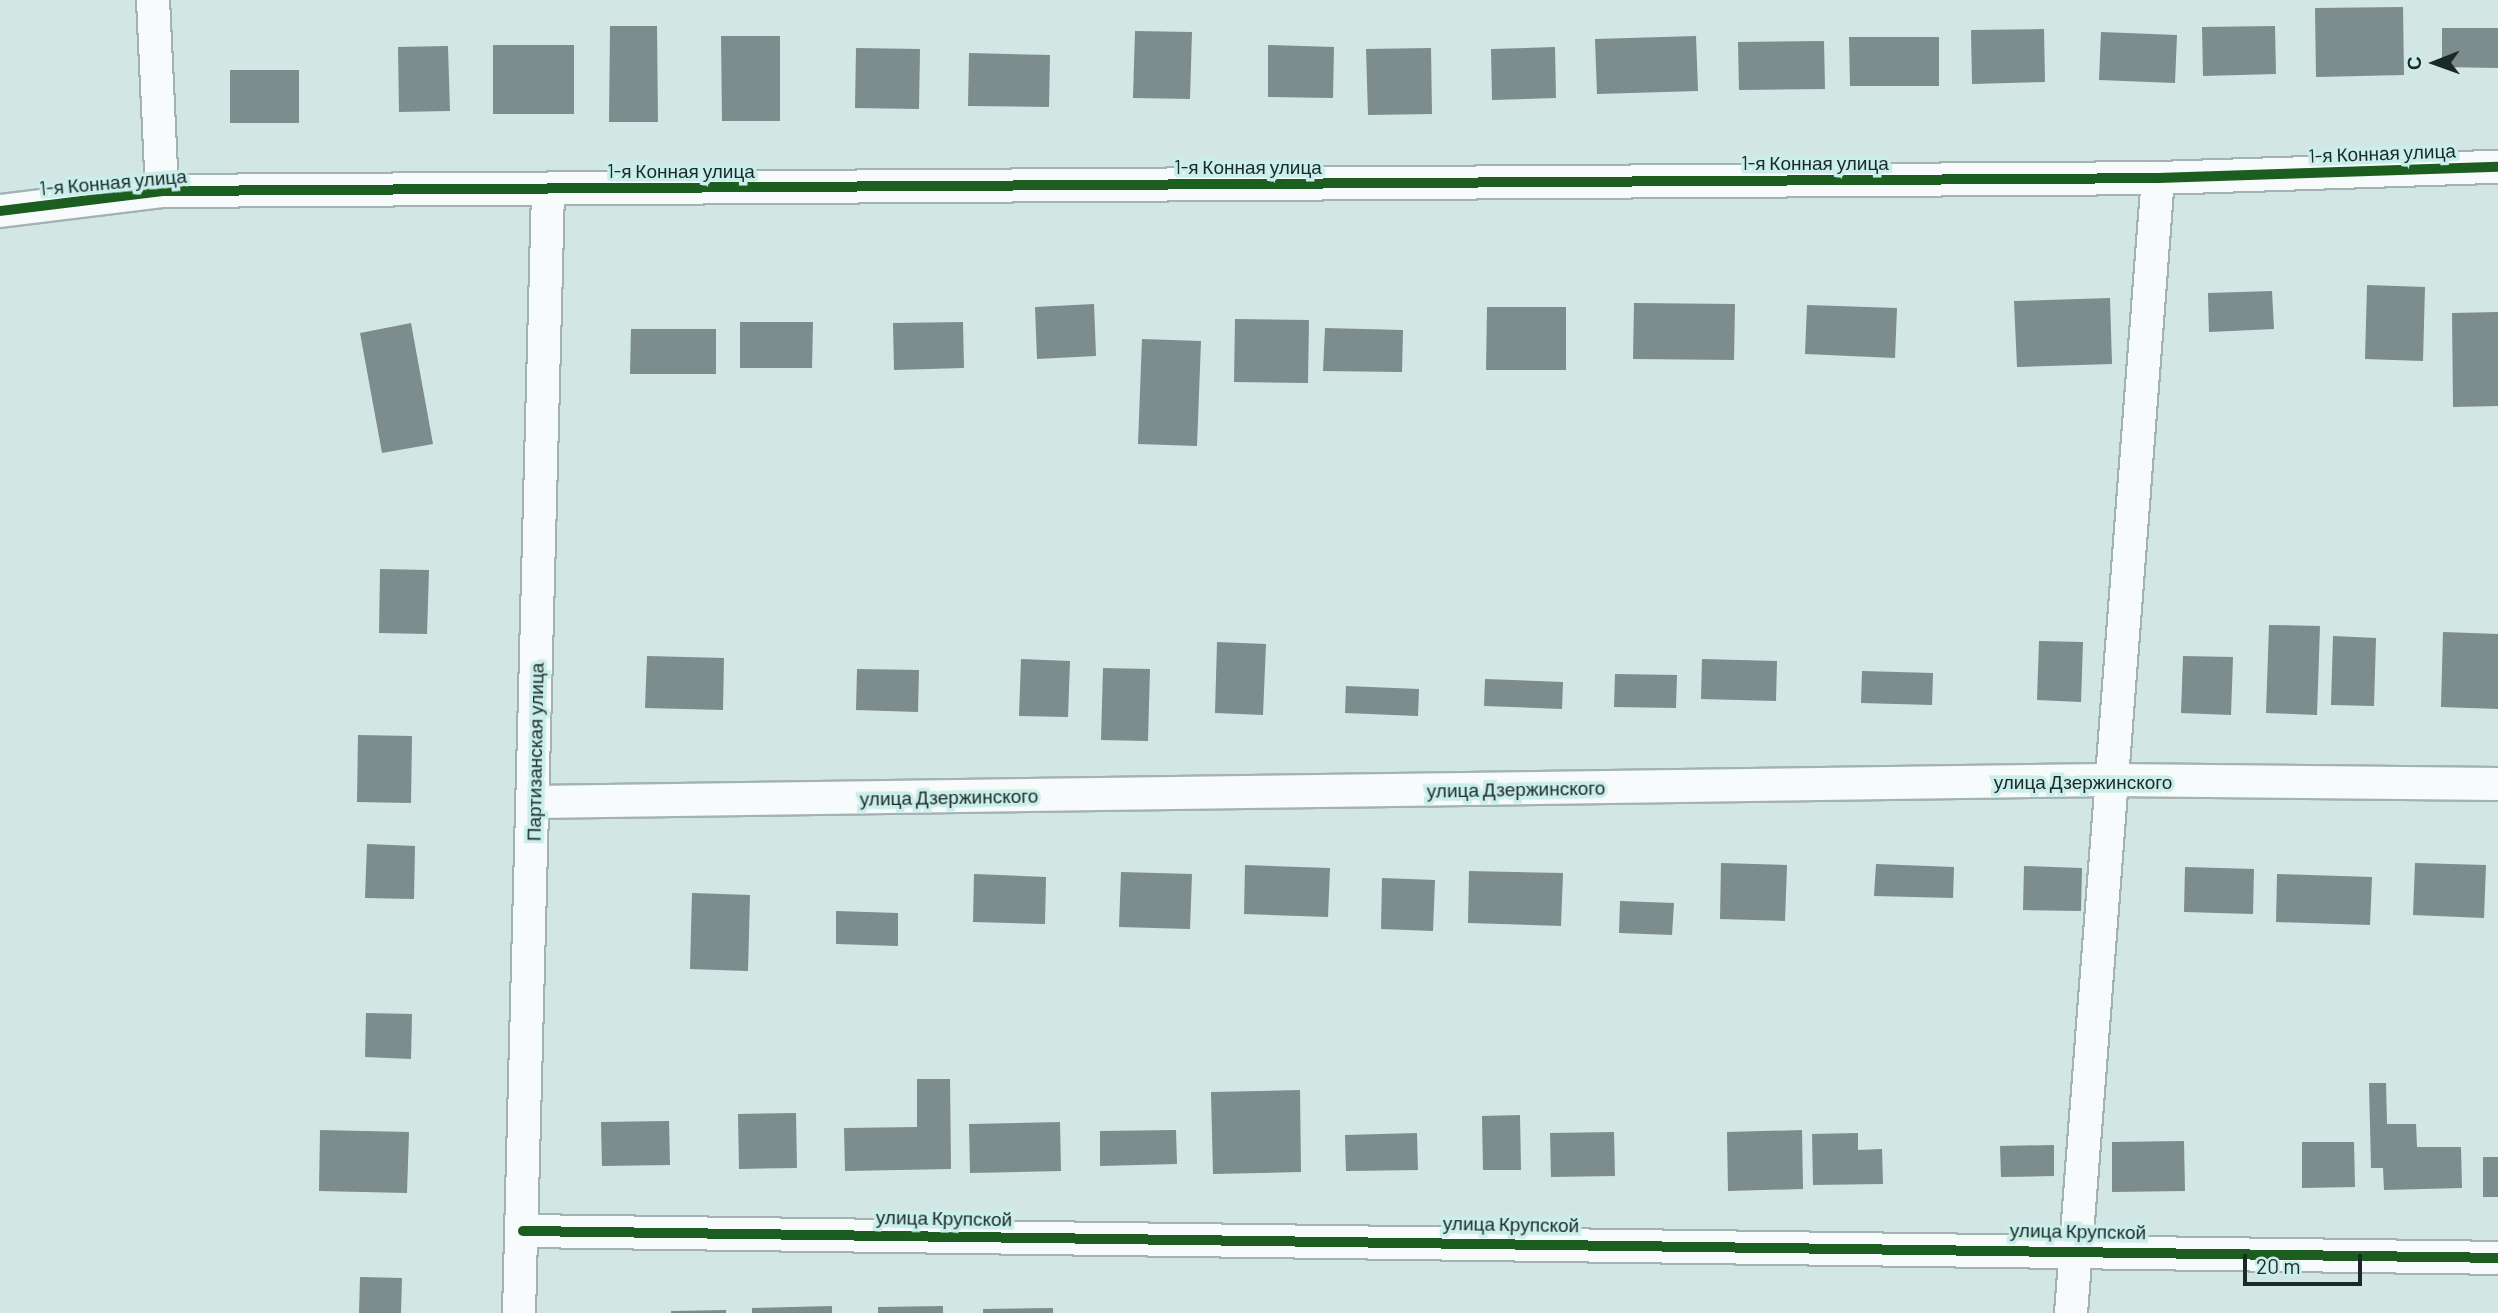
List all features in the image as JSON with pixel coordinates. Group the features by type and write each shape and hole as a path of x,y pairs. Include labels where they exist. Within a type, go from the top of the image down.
{"street":[{"path":"153,0 162,191"},
{"name":"1-я Конная улица","path":"0,211 162,191 2158,178 2498,167"},
{"path":"2071,1313 2079,1248 2158,178"},
{"name":"Партизанская улица","path":"519,1313 548,190"},
{"name":"улица Дзержинского","path":"534,802 2113,780 2498,784"},
{"name":"улица Крупской","path":"523,1231 2079,1248 2498,1258"}],"building":[{"path":"2403,7 2404,75 2316,77 2315,8"},
{"path":"610,26 657,26 658,122 609,122"},
{"path":"2275,26 2276,74 2203,76 2202,27"},
{"path":"2442,28 2498,28 2498,68 2442,67"},
{"path":"2044,29 2045,82 1972,84 1971,30"},
{"path":"1135,31 1192,32 1190,99 1133,98"},
{"path":"2101,32 2177,35 2175,83 2099,80"},
{"path":"721,36 780,36 780,121 722,121"},
{"path":"1696,36 1698,91 1597,94 1595,39"},
{"path":"1849,37 1939,37 1939,86 1850,86"},
{"path":"1824,41 1825,89 1739,90 1738,42"},
{"path":"493,45 574,45 574,114 493,114"},
{"path":"1268,45 1334,47 1333,98 1268,97"},
{"path":"448,46 450,111 399,112 398,47"},
{"path":"1555,47 1556,98 1492,100 1491,49"},
{"path":"856,48 920,49 919,109 855,108"},
{"path":"1431,48 1432,114 1368,115 1366,49"},
{"path":"969,53 1050,55 1049,107 968,106"},
{"path":"230,70 299,70 299,123 230,123"},
{"path":"2367,285 2425,287 2423,361 2365,359"},
{"path":"2272,291 2274,329 2209,332 2208,293"},
{"path":"2110,298 2112,364 2017,367 2014,301"},
{"path":"1634,303 1735,304 1734,360 1633,359"},
{"path":"1094,304 1096,356 1037,359 1035,307"},
{"path":"1807,305 1897,308 1895,358 1805,354"},
{"path":"1487,307 1566,307 1566,370 1486,370"},
{"path":"2498,312 2498,406 2453,407 2452,313"},
{"path":"1235,319 1309,320 1308,383 1234,382"},
{"path":"740,322 813,322 812,368 740,368"},
{"path":"963,322 964,368 894,370 893,323"},
{"path":"411,323 433,444 382,453 360,333"},
{"path":"1325,328 1403,330 1402,372 1323,371"},
{"path":"631,329 716,329 716,374 630,374"},
{"path":"1142,339 1201,341 1197,446 1138,444"},
{"path":"380,569 429,570 427,634 379,633"},
{"path":"2269,625 2320,626 2317,715 2266,713"},
{"path":"2443,632 2498,634 2498,709 2441,707"},
{"path":"2333,636 2376,638 2374,706 2331,705"},
{"path":"2039,641 2083,642 2081,702 2037,700"},
{"path":"1217,642 1266,644 1263,715 1215,713"},
{"path":"647,656 724,658 723,710 645,708"},
{"path":"2183,656 2233,657 2231,715 2181,713"},
{"path":"1021,659 1070,661 1068,717 1019,716"},
{"path":"1702,659 1777,661 1776,701 1701,699"},
{"path":"1103,668 1150,669 1148,741 1101,740"},
{"path":"857,669 919,670 918,712 856,710"},
{"path":"1862,671 1933,673 1932,705 1861,703"},
{"path":"1615,674 1677,675 1676,708 1614,707"},
{"path":"1485,679 1563,682 1562,709 1484,706"},
{"path":"1346,686 1419,689 1418,716 1345,713"},
{"path":"358,735 412,736 411,803 357,802"},
{"path":"367,844 415,846 414,899 365,898"},
{"path":"1721,863 1787,865 1785,921 1720,919"},
{"path":"2415,863 2486,865 2484,918 2413,915"},
{"path":"1876,864 1954,867 1953,898 1874,896"},
{"path":"1245,865 1330,868 1328,917 1244,914"},
{"path":"2024,866 2082,868 2081,911 2023,910"},
{"path":"2185,867 2254,869 2253,914 2184,912"},
{"path":"1469,871 1563,873 1561,926 1468,923"},
{"path":"1121,872 1192,874 1190,929 1119,927"},
{"path":"974,874 1046,877 1045,924 973,922"},
{"path":"2277,874 2372,877 2370,925 2276,922"},
{"path":"1382,878 1435,880 1433,931 1381,929"},
{"path":"692,893 750,895 748,971 690,969"},
{"path":"1620,901 1674,903 1672,935 1619,933"},
{"path":"836,911 898,913 898,946 836,944"},
{"path":"366,1013 412,1014 411,1059 365,1057"},
{"path":"917,1079 950,1079 951,1169 845,1171 844,1128 917,1127"},
{"path":"2369,1083 2386,1083 2387,1124 2416,1124 2417,1147 2461,1147 2462,1188 2384,1190 2383,1168 2371,1168"},
{"path":"1300,1090 1301,1172 1213,1174 1211,1092"},
{"path":"796,1113 797,1168 739,1169 738,1114"},
{"path":"1520,1115 1521,1170 1483,1170 1482,1116"},
{"path":"669,1121 670,1165 602,1166 601,1122"},
{"path":"1060,1122 1061,1171 970,1173 969,1124"},
{"path":"320,1130 409,1132 407,1193 319,1191"},
{"path":"1176,1130 1177,1164 1100,1166 1100,1131"},
{"path":"1802,1130 1803,1189 1728,1191 1727,1132"},
{"path":"1614,1132 1615,1176 1551,1177 1550,1133"},
{"path":"1417,1133 1418,1170 1346,1171 1345,1135"},
{"path":"1858,1133 1858,1150 1882,1149 1883,1184 1813,1185 1812,1134"},
{"path":"2184,1141 2185,1191 2112,1192 2112,1142"},
{"path":"2302,1142 2354,1142 2355,1187 2302,1188"},
{"path":"2054,1145 2054,1176 2001,1177 2000,1146"},
{"path":"2483,1157 2498,1157 2498,1197 2483,1197"},
{"path":"360,1277 402,1278 401,1313 359,1313"},
{"path":"832,1306 832,1313 752,1313 752,1308"},
{"path":"943,1306 943,1313 878,1313 878,1307"},
{"path":"1053,1308 1053,1313 983,1313 983,1309"},
{"path":"726,1310 726,1313 671,1313 671,1311"}],"cycle path":[{"path":"0,211 162,191 2158,178 2498,167"},
{"path":"523,1231 2498,1258"}]}
